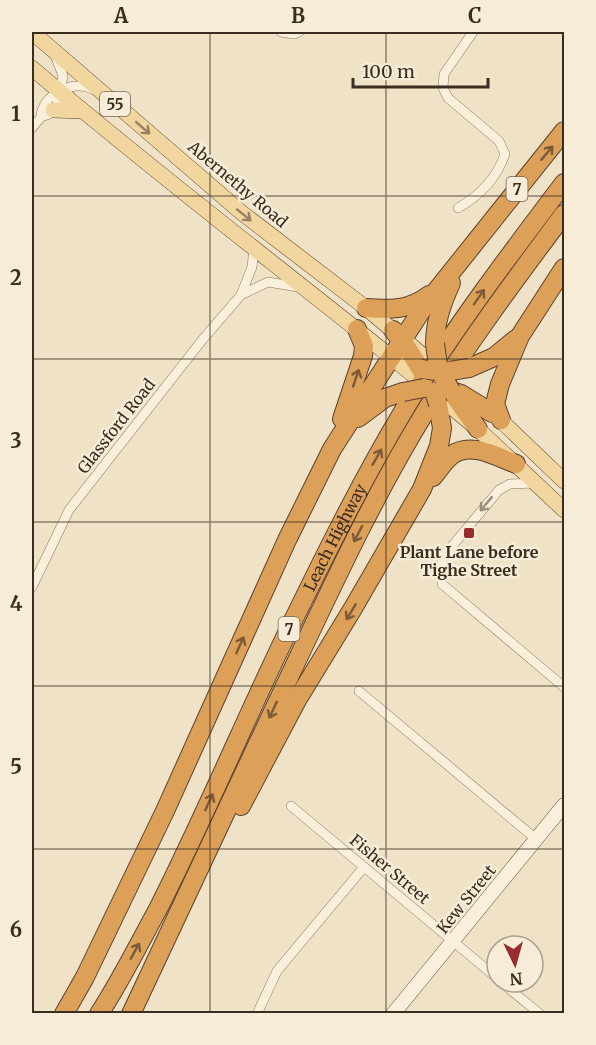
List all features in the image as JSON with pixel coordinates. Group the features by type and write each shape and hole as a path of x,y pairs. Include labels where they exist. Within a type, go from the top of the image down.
{"highway":[{"name":"7","path":"394,346 443,281 564,131"},
{"name":"Leach Highway","path":"99,1014 136,950 185,856 290,628 364,480 405,409 450,339 564,183"},
{"name":"Leach Highway","path":"131,1014 313,625 396,464 427,409 471,342 564,214"},
{"name":"7","path":"180,911 214,860 297,700 422,489 439,446 442,428 436,381 435,332 441,304 470,247"},
{"path":"496,416 496,395 520,336 564,268"},
{"name":"7","path":"366,308 410,307 421,301 443,281"},
{"path":"332,449 363,357 364,346 357,329"},
{"path":"332,449 372,405 494,357 520,336"},
{"path":"64,1014 85,976 191,756 287,540 332,449 394,346 436,381 478,429"},
{"path":"436,381 477,402 496,416"},
{"name":"7","path":"422,489 451,456 459,451 479,450 516,464"},
{"path":"76,1014 111,942 142,859"}],"main road":[{"name":"Abernethy Road","path":"32,32 242,213 366,308 394,346"},
{"name":"55","path":"32,68 164,178 357,329 394,346"},
{"path":"47,114 83,111"},
{"path":"496,416 564,481"},
{"path":"478,429 564,510"}],"street":[{"path":"280,32 294,34 299,32"},
{"path":"458,208 476,198 500,169 505,154 499,141 448,98 443,88 444,74 473,32"},
{"path":"32,128 57,105 63,76 51,48"},
{"path":"60,92 86,85 108,98"},
{"name":"Glassford Road","path":"32,587 69,510 203,339 241,295 252,267 254,248"},
{"name":"Glassford Road","path":"241,295 268,282 304,288"},
{"path":"536,483 510,484 499,490 442,558 442,584 564,687"},
{"path":"359,691 536,838"},
{"name":"Kew Street","path":"393,1014 564,805"},
{"name":"Fisher Street","path":"291,806 485,968"},
{"path":"257,1014 277,971 364,867"},
{"path":"516,994 540,1014"}],"place":[{"name":"Plant Lane before Tighe Street","path":"469,533"}]}
